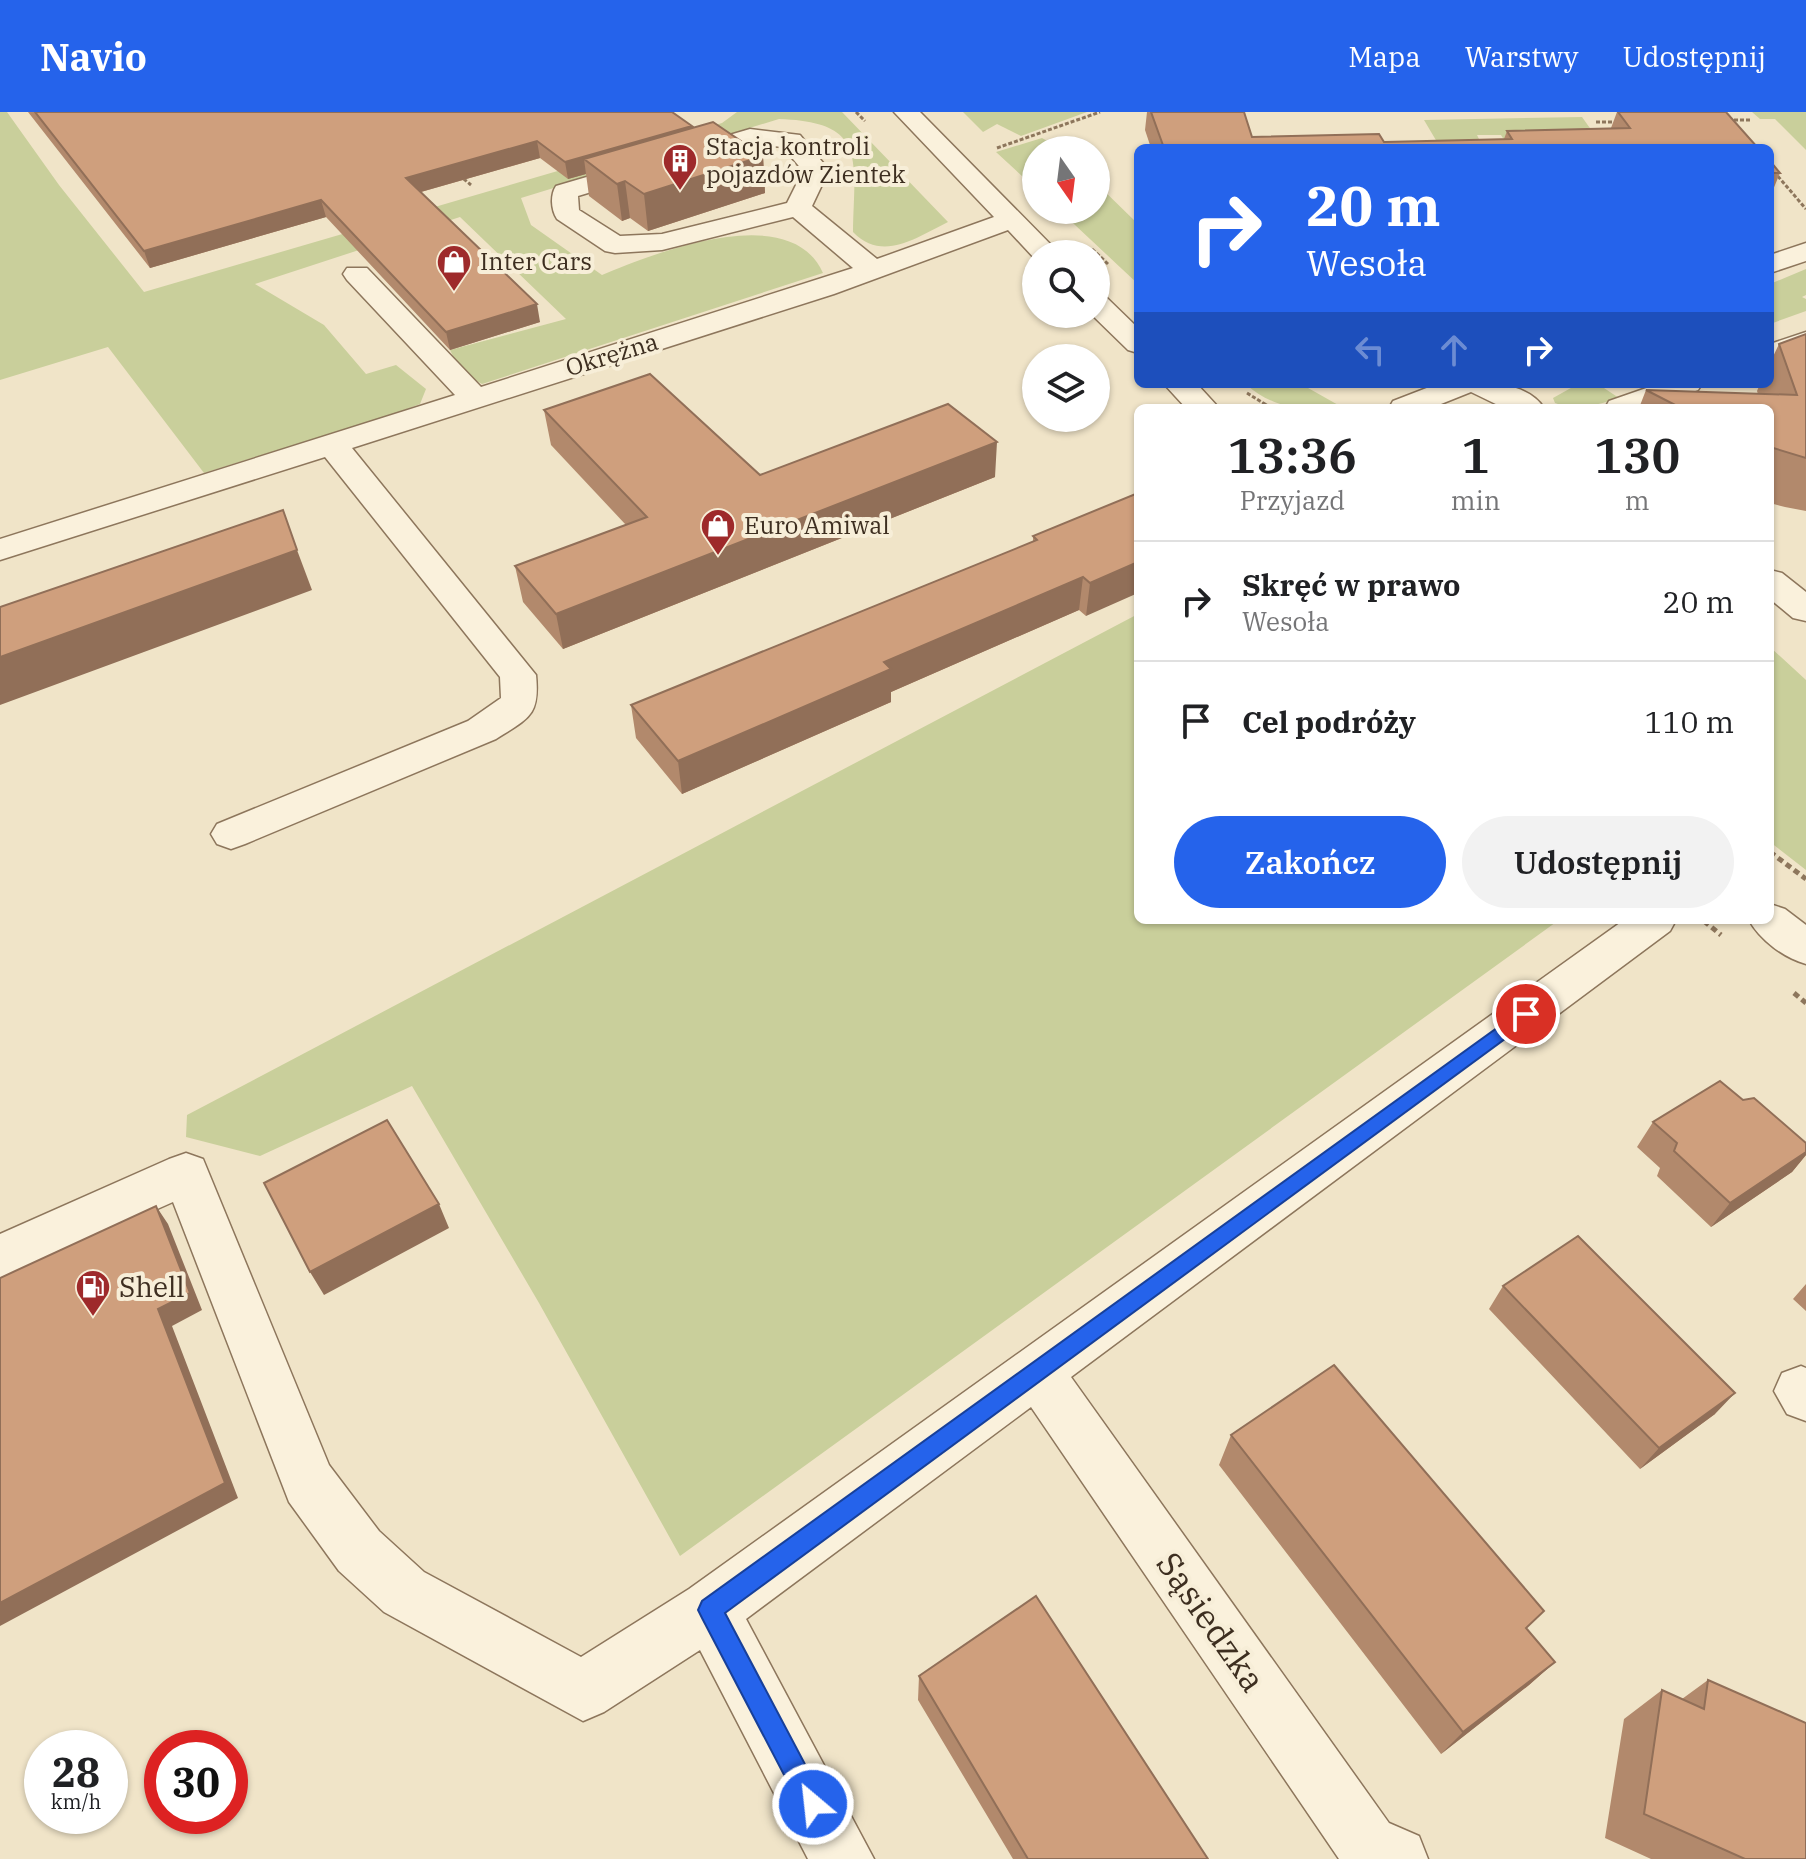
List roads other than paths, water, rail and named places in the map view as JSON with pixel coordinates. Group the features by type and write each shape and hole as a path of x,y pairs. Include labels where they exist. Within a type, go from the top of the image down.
{"street":[{"path":"906,112 1032,240"},
{"path":"750,136 791,140 816,170 798,208 662,242 615,245 566,213 565,192 750,136"},
{"path":"798,208 873,270"},
{"name":"Okrężna","path":"0,550 873,270 1011,220"},
{"path":"1774,263 1806,251"},
{"path":"357,274 474,398"},
{"path":"1110,317 1134,340"},
{"path":"1774,353 1806,341"},
{"path":"1183,388 1200,404"},
{"path":"1414,404 1454,388"},
{"path":"1486,388 1520,404"},
{"path":"1516,388 1546,404"},
{"path":"1631,404 1676,388"},
{"path":"231,834 482,730 508,714 520,701 518,675 331,443"},
{"path":"1774,584 1806,610"},
{"path":"1774,923 1806,948"},
{"path":"0,1257 186,1174 309,1483 359,1551 404,1592 583,1691 710,1610 1650,924"},
{"name":"Sąsiedzka","path":"1037,1372 1367,1845 1396,1859"},
{"path":"710,1610 842,1859"}],"place":[{"name":"Stacja kontroli pojazdów Zientek","path":"680,192"},
{"name":"Inter Cars","path":"454,293"},
{"name":"Euro Amiwal","path":"718,557"},
{"name":"Shell","path":"93,1318"}]}
